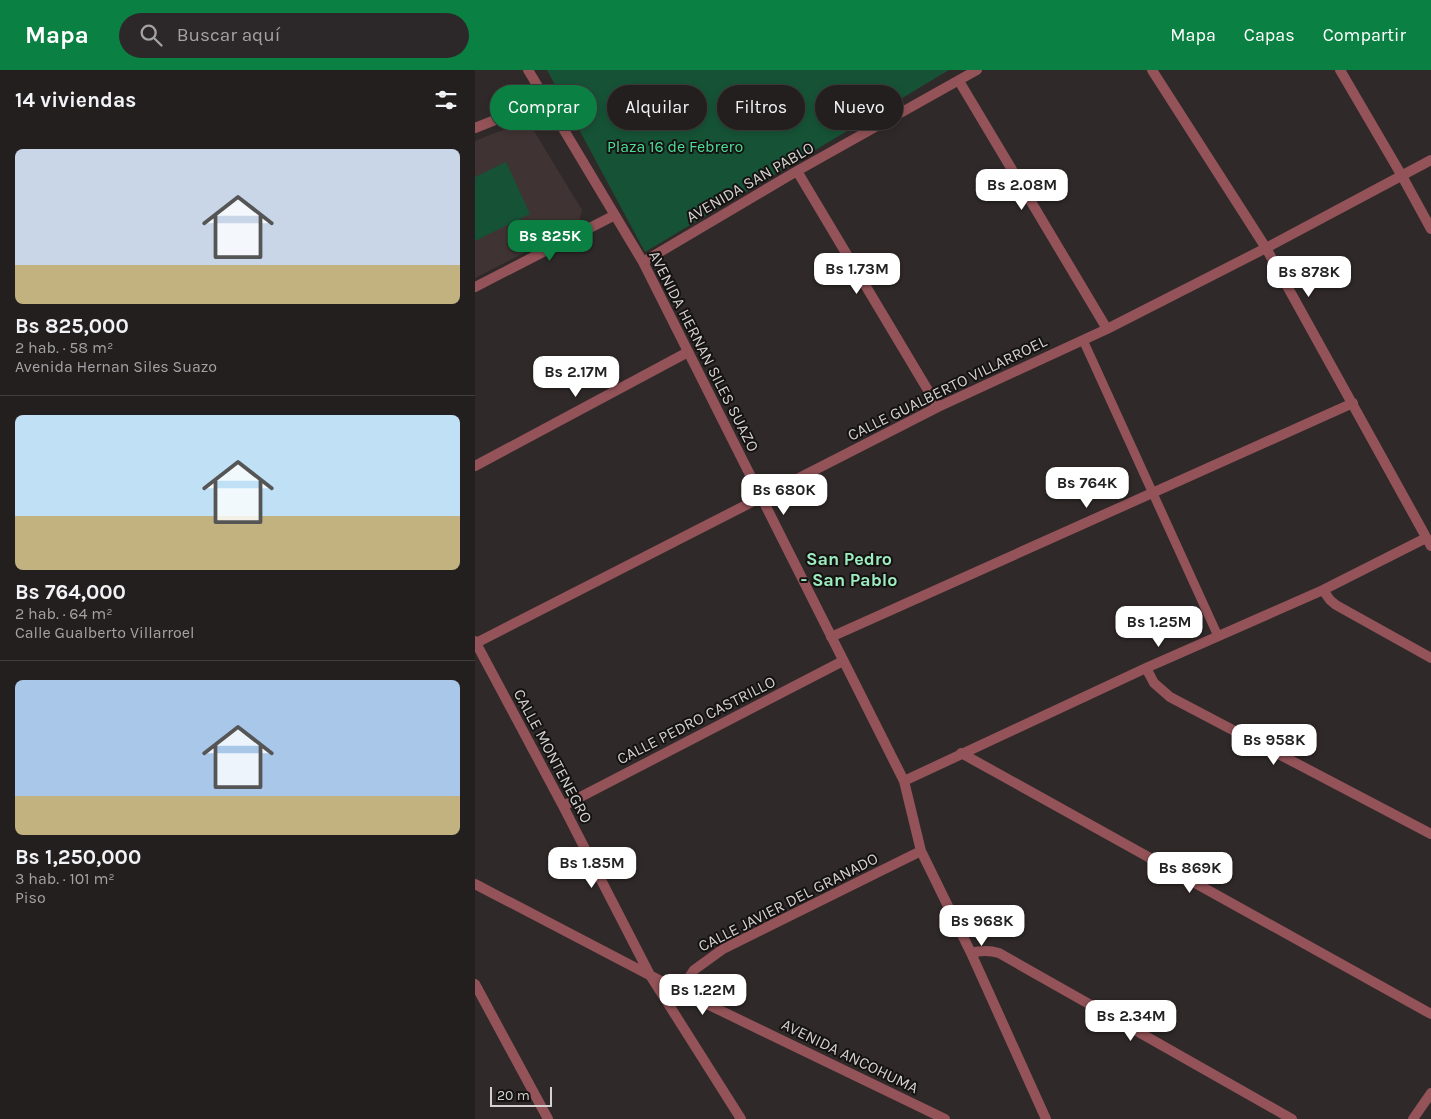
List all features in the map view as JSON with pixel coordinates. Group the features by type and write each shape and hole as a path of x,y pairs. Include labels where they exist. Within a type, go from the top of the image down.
{"street":[{"name":"AVENIDA HERNAN SILES SUAZO","path":"527,70 536,85"},
{"name":"AVENIDA SAN PABLO","path":"643,262 797,171 977,70"},
{"path":"903,780 1146,668 1429,542 1267,248 1152,70"},
{"path":"1340,70 1431,229"},
{"path":"959,80 1107,329"},
{"path":"475,128 490,122"},
{"name":"AVENIDA HERNAN SILES SUAZO","path":"563,130 643,262 903,780 921,851 971,953 1046,1119"},
{"name":"CALLE GUALBERTO VILLARROEL","path":"476,642 938,408 1107,329 1267,248 1431,160"},
{"path":"797,171 938,408"},
{"path":"475,287 615,215"},
{"path":"475,466 688,352"},
{"path":"831,637 1353,403"},
{"path":"1323,590 1335,604 1431,658"},
{"name":"CALLE MONTENEGRO","path":"476,642 650,975 741,1119"},
{"name":"CALLE PEDRO CASTRILLO","path":"563,806 843,661"},
{"path":"1146,668 1154,683 1170,697 1431,834"},
{"path":"961,753 1431,1014"},
{"name":"CALLE JAVIER DEL GRANADO","path":"680,991 694,970 723,949 921,851"},
{"name":"AVENIDA ANCOHUMA","path":"475,884 680,991 945,1119"},
{"path":"971,953 980,950 990,950 999,953 1292,1119"},
{"path":"475,984 548,1119"},
{"path":"1413,1119 1431,1093"}],"lane":[{"path":"1083,340 1218,636"}],"shaded area":[{"path":"502,130 533,130 582,210 578,225 475,278 475,141"}],"green space":[{"name":"Plaza 16 de Febrero","path":"547,70 949,70 903,98 903,85 815,85 815,130 849,130 645,252 579,130 597,130 597,85 555,85"},
{"path":"506,162 530,214 475,241 475,177"}],"district":[{"name":"San Pedro - San Pablo","path":"849,569"}]}
